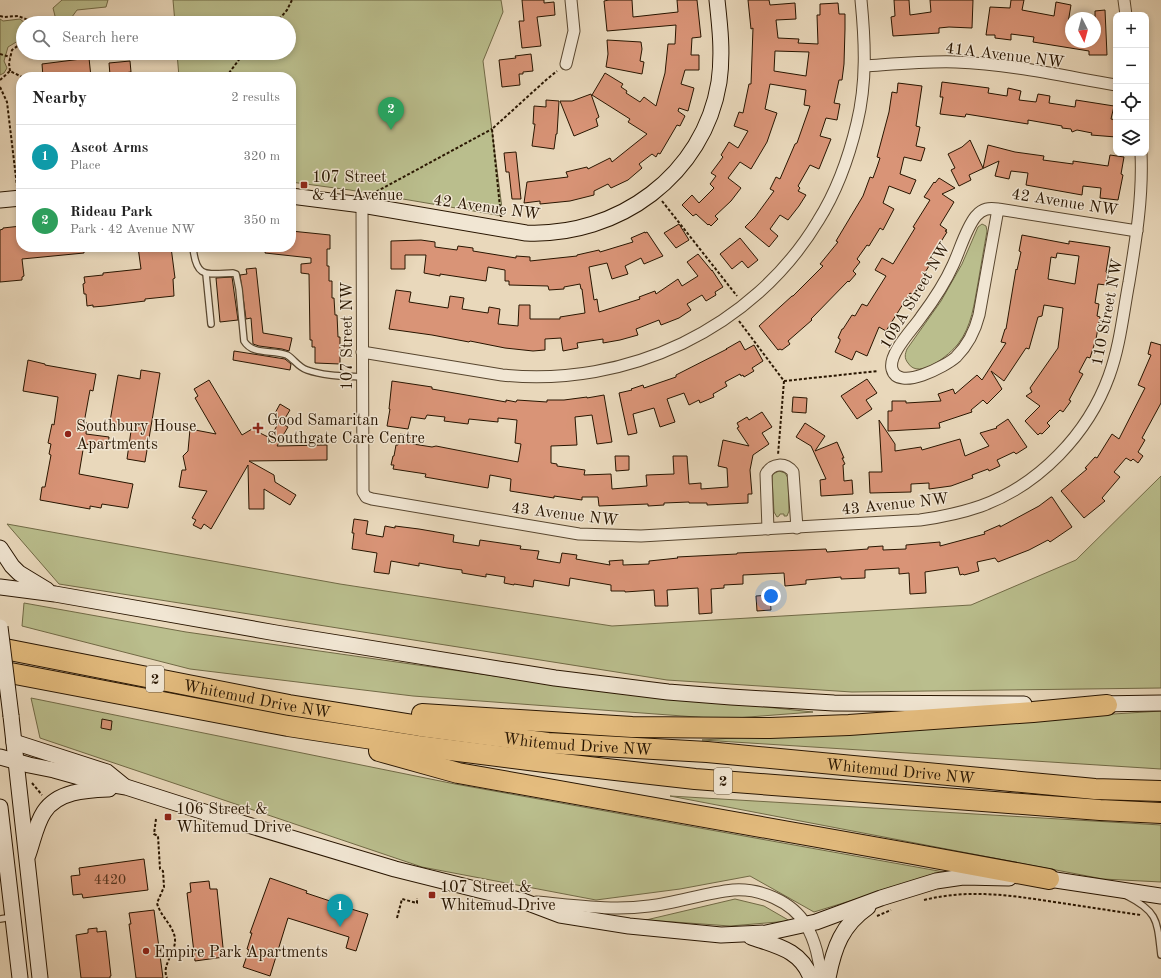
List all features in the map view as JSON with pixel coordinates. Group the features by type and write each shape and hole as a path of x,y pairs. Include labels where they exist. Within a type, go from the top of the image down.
{"highway":[{"name":"Whitemud Drive NW","path":"0,648 289,705 420,726 548,743 707,752 1095,789 1161,791"},
{"name":"Whitemud Drive NW","path":"0,671 288,726 418,746 545,762 695,779 1100,810 1161,813"},
{"path":"289,705 632,727 770,728 849,725 1033,712 1107,704"},
{"path":"288,726 458,773 1049,879"}],"street":[{"path":"566,64 574,30 571,0"},
{"name":"42 Avenue NW","path":"296,196 365,201 526,233 552,233 565,231 598,222 635,206 667,181 683,164 701,135 709,116 719,83 721,51 716,0"},
{"path":"362,352 502,376 525,378 551,377 606,370 635,363 690,341 736,317 800,248 826,207 843,171 857,122 865,66 865,37 861,0"},
{"path":"1124,0 1126,12"},
{"name":"41A Avenue NW","path":"865,66 958,62 1006,66 1113,84"},
{"name":"110 Street NW","path":"1036,476 1058,455 1081,429 1097,403 1109,377 1119,341 1137,231 1141,194 1141,156"},
{"path":"0,200 16,194"},
{"name":"107 Street NW","path":"363,492 362,352 365,201"},
{"name":"42 Avenue NW","path":"987,208 1137,231"},
{"name":"109A Street NW","path":"987,208 980,212 974,220 940,287 893,358 892,368 895,374 902,378 915,378 944,366 955,358 966,346 975,330 979,315 998,209"},
{"path":"768,529 766,474 772,466 778,465 785,465 793,472 797,528"},
{"name":"43 Avenue NW","path":"363,492 366,497 372,499 579,534 641,536 920,520 955,514 982,506 1010,493 1036,476"},
{"path":"0,548 12,566 19,573 55,594"},
{"path":"0,587 55,594 276,633 547,677 668,692 834,703 1161,703"},
{"path":"0,627 7,725 14,742 40,978"},
{"path":"0,752 14,742"},
{"path":"14,742 107,772 126,787"},
{"path":"0,757 97,782 126,787 395,869 523,901 560,915 629,926 721,935 766,934 806,925 881,898 936,881 963,878 1049,879 1161,896"},
{"path":"27,859 44,812 50,804 64,796 74,793 126,787"},
{"path":"0,806 6,860 7,918 20,978"},
{"path":"0,840 6,860"},
{"path":"523,901 607,908 632,908 733,890 751,891 765,894 785,904 795,912 806,925 815,947 821,978"},
{"path":"828,978 834,952 842,934 856,916 881,898"},
{"path":"745,934 779,946 794,954 805,966 811,978"}],"lane":[{"path":"194,252 198,266 201,271 206,274 236,274 239,289 244,341 250,348 287,355 306,370 319,373 362,377"},
{"path":"206,274 211,324"},
{"path":"1110,888 1141,903 1150,910 1154,916 1161,955"}],"path":[{"path":"282,16 292,0"},
{"path":"0,16 4,18 16,16"},
{"path":"10,70 9,63 12,50 16,47"},
{"path":"0,54 11,57"},
{"path":"230,72 239,60"},
{"path":"365,201 492,129 566,64"},
{"path":"10,70 16,74"},
{"path":"0,80 10,70"},
{"path":"0,87 7,102 16,170"},
{"path":"492,129 502,229"},
{"path":"661,201 738,297"},
{"path":"736,317 784,381 777,458"},
{"path":"784,381 878,371"},
{"path":"30,781 45,799"},
{"path":"156,819 154,834 158,836 160,869 164,871 165,884 157,903 172,930 175,940 166,970 167,978"},
{"path":"918,901 964,894 1006,895 1144,916"},
{"path":"397,918 402,899 417,903 417,898"},
{"path":"876,917 893,909"}],"green space":[{"path":"62,0 108,0 106,7 77,10 73,16 55,16 53,8"},
{"path":"173,0 501,0 503,12 483,61 503,216 350,190 296,183 296,72 179,72 178,60 296,60 296,16 174,16"},
{"path":"0,19 3,21 16,19 16,42 8,47 4,61 7,68 4,73 0,75"},
{"path":"982,224 986,226 987,231 974,307 963,337 948,354 934,364 927,368 913,368 905,358 907,349 941,301 962,264 978,227"},
{"path":"779,471 785,473 788,478 789,511 787,516 780,514 777,517 774,512 772,477 773,474"},
{"path":"1161,476 1161,688 852,692 667,680 59,584 7,524 340,584 612,626 971,605 1076,560"},
{"path":"24,603 186,632 558,685 813,712 723,719 413,696 190,669 22,626"},
{"path":"31,698 455,784 944,872 814,912 750,876 680,889 596,900 422,867 40,738"},
{"path":"1161,711 1161,769 702,740"},
{"path":"670,796 1161,825 1161,882 1103,879"},
{"path":"735,899 764,906 790,921 730,926 646,920"}],"building":[{"path":"522,0 544,0 544,3 554,2 555,15 537,17 541,46 522,48 519,21 524,21"},
{"path":"632,0 633,17 678,12 677,0 697,0 701,37 692,38 691,55 699,55 699,70 685,70 681,84 694,88 688,111 679,108 678,111 685,116 680,126 677,125 660,154 658,153 656,157 652,154 639,164 642,168 628,180 611,188 608,184 594,191 594,195 570,201 540,204 540,201 524,203 527,182 568,177 566,172 587,167 588,169 610,158 612,162 647,134 628,122 630,119 592,95 605,73 623,84 621,87 627,91 626,93 640,102 644,97 656,106 665,73 668,44 675,44 676,25 607,31 604,1"},
{"path":"748,0 769,0 770,5 795,3 796,19 776,20 778,38 799,39 798,43 818,44 817,15 820,15 820,4 838,3 839,14 845,14 844,64 842,80 839,80 834,103 840,104 837,120 826,118 820,136 831,139 819,169 810,165 798,186 800,188 798,191 806,195 799,206 788,220 780,215 770,229 778,236 769,247 745,227 755,217 774,191 770,189 776,177 780,179 795,144 797,143 810,106 804,105 806,90 770,84 765,109 777,113 767,142 751,169 740,162 728,178 741,188 731,201 715,216 718,219 711,226 696,214 693,216 682,205 692,195 699,203 714,188 710,184 716,176 711,173 723,157 721,155 729,142 738,148 748,131 734,126 739,112 743,113 749,84 751,84 753,28 751,29","holes":["775,51 809,52 806,76 774,71"]},
{"path":"894,0 909,0 910,15 931,12 930,0 973,0 972,28 939,28 939,33 893,36 891,17 895,16"},
{"path":"1011,0 1024,0 1022,10 1054,16 1056,2 1071,5 1070,12 1065,12 1065,47 1033,42 1034,37 1011,34 1011,40 995,38 995,35 986,35 990,7 1010,8"},
{"path":"1105,10 1107,55 1089,55 1089,51 1070,48 1101,48 1101,12 1095,11"},
{"path":"607,40 641,42 642,49 640,61 644,62 642,74 606,67 608,54"},
{"path":"531,54 533,71 519,74 520,85 502,87 499,60"},
{"path":"73,60 89,60 90,72 43,72 42,64"},
{"path":"130,61 131,72 110,72 109,63"},
{"path":"942,82 989,88 988,93 1007,96 1008,88 1021,91 1019,100 1036,102 1038,94 1050,96 1049,103 1075,107 1076,100 1113,106 1111,119 1113,119 1113,137 1091,135 1092,133 1077,130 1072,132 1071,129 1062,128 1062,126 1028,120 1028,124 966,114 965,117 940,114 943,97 940,97"},
{"path":"898,83 922,86 916,126 920,127 916,146 925,148 921,161 904,157 900,174 916,180 910,194 889,186 883,203 894,209 883,230 880,228 869,246 867,245 857,259 860,262 853,271 856,274 811,319 812,320 788,341 790,344 782,350 778,350 759,326 793,296 823,266 820,264 838,242 836,241 863,196 870,177 873,178 880,158 877,157 889,112 892,92 897,93"},
{"path":"591,94 599,117 596,119 598,126 574,136 560,101 572,101"},
{"path":"546,100 559,101 557,134 554,149 532,146 535,124 533,124 534,106 546,107"},
{"path":"970,140 983,168 988,145 1015,152 1044,156 1043,160 1073,164 1073,161 1108,166 1110,155 1124,157 1121,174 1123,175 1118,200 1100,198 1101,188 1083,186 1082,195 1026,185 1028,173 1011,171 1009,179 995,176 999,161 969,175 971,180 959,186 951,170 955,168 948,154 962,147"},
{"path":"516,152 521,199 512,199 509,172 506,172 504,153"},
{"path":"939,178 955,188 942,194 954,202 940,225 947,230 945,231 947,232 932,256 934,258 924,274 925,275 913,295 910,293 886,331 879,327 867,356 856,351 852,360 835,352 840,341 838,338 842,329 852,315 855,316 862,304 867,306 886,276 875,270 882,258 893,264 915,228 913,227 930,200 924,197 934,182 935,183"},
{"path":"679,224 689,240 676,248 664,233"},
{"path":"16,227 16,252 84,253 22,259 24,276 22,277 22,280 0,282 0,230 3,228"},
{"path":"296,232 330,235 330,249 327,249 327,266 329,266 329,281 332,281 332,298 334,298 335,315 337,315 338,337 340,337 340,364 315,363 315,347 312,347 312,340 310,340 309,274 301,273 301,264 311,263 311,258 265,253 296,252"},
{"path":"647,232 663,256 644,264 641,258 625,266 628,274 612,279 607,263 589,267 594,300 597,299 599,312 640,299 639,297 655,291 656,294 678,279 682,286 698,276 687,262 698,254 712,270 723,287 715,292 716,295 706,301 702,295 687,304 691,310 679,318 661,325 659,320 636,329 638,335 603,343 603,339 577,343 578,348 563,351 561,338 545,339 545,350 533,351 505,348 470,341 389,329 396,290 411,292 409,302 448,308 450,296 464,298 462,309 488,313 489,307 500,309 498,324 518,326 519,305 530,305 530,319 560,319 560,317 585,313 580,284 564,287 564,289 549,290 548,286 509,285 509,281 505,281 505,270 488,267 486,281 424,273 426,255 405,255 405,269 391,269 391,241 421,240 435,242 435,247 457,250 458,246 473,248 473,251 516,258 516,256 530,257 530,261 577,256 599,250 600,252 633,242 631,238"},
{"path":"1022,235 1069,244 1069,241 1110,247 1106,272 1106,285 1098,284 1095,303 1099,304 1097,316 1100,317 1096,339 1090,358 1087,357 1079,372 1083,374 1069,400 1071,401 1063,412 1060,410 1047,423 1050,426 1042,434 1040,433 1038,435 1025,421 1040,406 1026,396 1032,392 1030,388 1058,348 1063,308 1044,305 1042,316 1038,317 1029,349 1026,348 1004,381 991,371 1002,389 987,404 983,400 971,410 972,412 939,423 940,428 888,431 888,411 892,411 892,401 906,401 906,403 941,401 938,394 953,389 955,394 977,375 982,380 1006,343 1001,342 1006,329 1016,269 1017,270 1021,252 1019,251","holes":["1057,253 1079,256 1075,284 1048,279 1051,257 1056,258"]},
{"path":"740,238 758,260 748,268 742,261 732,269 720,254"},
{"path":"139,252 172,252 175,278 173,279 174,296 105,306 87,306 86,294 84,294 84,277 103,275 103,273 141,269"},
{"path":"256,268 263,333 292,338 289,351 253,344 251,318 246,319 240,275 247,274 246,269"},
{"path":"232,277 238,320 220,322 216,278"},
{"path":"740,341 745,350 754,345 763,361 752,368 754,371 744,377 740,374 725,382 727,386 713,394 714,397 700,403 699,400 689,405 684,393 667,399 675,422 660,427 654,408 633,414 637,433 628,435 619,393 632,390 631,389 643,385 644,388 676,377 676,375"},
{"path":"1151,342 1161,345 1161,403 1142,438 1145,440 1138,452 1143,456 1138,463 1133,459 1131,461 1126,458 1114,472 1120,477 1102,498 1105,501 1084,518 1061,491 1087,469 1085,468 1095,457 1097,458 1112,434 1119,439 1145,388 1138,385 1151,355 1148,354"},
{"path":"234,351 285,359 291,364 290,370 233,360"},
{"name":"Southbury House Apartments","path":"28,360 45,365 96,374 93,391 90,390 84,423 87,423 86,434 109,437 108,447 84,444 79,474 133,484 128,508 102,504 101,508 90,506 90,509 40,500 42,487 45,487 51,455 49,454 51,444 48,443 52,424 54,425 58,397 23,391"},
{"path":"141,370 160,373 145,462 127,459 131,431 109,427 118,375 140,379"},
{"path":"867,379 877,393 866,400 872,409 857,419 841,396"},
{"path":"209,380 242,435 252,429 270,438 279,422 288,427 277,446 327,445 327,460 249,461 274,475 275,482 296,495 290,505 264,489 264,509 249,509 248,465 211,529 204,524 201,529 193,525 196,520 192,518 207,491 179,487 182,470 186,470 183,456 188,451 190,429 216,434 195,398 198,396 194,389"},
{"path":"392,381 432,387 432,389 506,402 506,400 516,402 517,400 547,402 547,400 587,398 604,395 612,442 597,444 592,415 575,417 577,445 551,446 551,463 557,464 557,466 585,470 584,475 611,474 612,489 647,486 646,475 674,474 673,456 687,456 689,484 701,483 701,489 728,487 727,468 718,466 723,440 749,446 737,428 739,427 737,423 747,417 749,420 762,412 772,427 762,433 769,444 753,455 750,470 752,494 748,494 748,503 707,505 707,503 689,502 664,503 664,505 648,506 648,504 599,506 598,497 582,497 582,500 554,496 554,498 510,491 511,479 490,475 488,488 425,477 426,474 393,469 394,465 391,465 400,434 414,436 413,444 432,447 436,446 518,462 521,444 515,443 517,420 498,418 498,422 469,419 468,424 444,421 445,417 427,415 425,419 411,417 408,429 387,426"},
{"path":"793,397 807,398 806,413 792,412"},
{"path":"280,404 290,410 284,420 274,415"},
{"path":"1008,419 1027,447 1016,454 1014,452 997,460 1000,466 989,471 988,469 972,475 973,478 951,486 929,489 929,483 911,484 911,492 870,493 869,472 882,472 879,420 895,444 895,451 921,447 922,450 960,439 965,456 989,446 980,433 997,428 996,427"},
{"path":"805,423 825,436 815,451 837,442 844,458 842,458 845,464 843,465 844,481 852,480 853,494 821,496 820,480 826,479 811,446 796,437"},
{"path":"615,456 629,456 629,470 616,471"},
{"path":"1051,497 1072,527 1050,542 1048,540 1029,550 998,562 995,558 977,562 979,571 960,575 958,567 925,572 926,593 910,594 909,573 899,574 899,568 865,570 865,578 841,579 841,577 806,580 806,584 785,586 784,573 743,575 743,584 724,585 724,588 711,589 712,613 699,614 698,588 667,590 668,606 655,606 654,590 625,592 611,591 611,585 570,578 569,586 534,580 533,587 504,583 505,577 486,574 486,577 462,573 462,570 419,563 419,566 391,561 389,574 374,572 377,553 352,549 354,519 368,521 366,534 383,537 385,526 419,529 454,535 453,542 479,546 480,540 521,546 520,549 539,551 537,559 560,563 562,553 577,555 576,559 610,565 609,561 623,560 623,565 649,564 649,561 678,558 677,557 737,553 826,549 827,552 868,549 868,547 883,546 883,550 906,549 906,545 940,542 940,546 985,534 984,532 1000,525 1000,527 1039,506"},
{"path":"770,595 771,610 757,611 756,596"},
{"path":"102,719 112,721 111,730 101,728"},
{"path":"144,859 148,890 83,898 82,894 73,895 71,876 80,875 79,868"},
{"path":"270,878 307,891 306,893 330,901 331,899 342,903 341,906 368,914 356,951 346,948 349,937 288,918 270,976 243,967 249,950 247,949 252,933 250,933"},
{"path":"209,881 210,889 217,889 224,957 195,961 187,893 191,892 190,883"},
{"name":"Empire Park Apartments","path":"154,910 163,978 136,978 129,913"},
{"path":"97,928 97,932 106,931 111,976 110,978 81,978 76,935 88,933 88,929"}],"place":[{"name":"Rideau Park","path":"391,130"},
{"name":"107 Street & 41 Avenue","path":"304,185"},
{"name":"Good Samaritan Southgate Care Centre","path":"258,428"},
{"name":"Southbury House Apartments","path":"68,434"},
{"name":"106 Street & Whitemud Drive","path":"168,817"},
{"name":"107 Street & Whitemud Drive","path":"432,895"},
{"name":"Ascot Arms","path":"340,927"},
{"name":"Empire Park Apartments","path":"146,951"}]}
